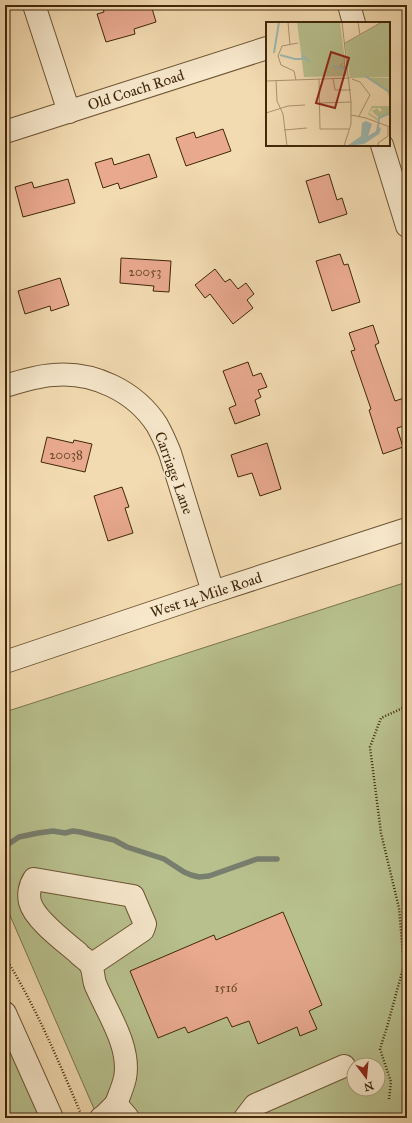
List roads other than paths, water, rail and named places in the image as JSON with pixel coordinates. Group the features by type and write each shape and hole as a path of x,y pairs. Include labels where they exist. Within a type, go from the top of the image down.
{"street":[{"path":"34,5 69,112"},
{"name":"Old Coach Road","path":"5,132 266,48"},
{"path":"382,146 407,226"},
{"name":"Carriage Lane","path":"5,386 54,374 90,377 120,389 146,411 156,423 170,453 213,592"},
{"name":"West 14 Mile Road","path":"5,662 407,529"},
{"path":"91,965 143,930 145,924 134,896 34,879 29,893 30,903 37,915 45,924 91,965 95,985 109,1013 119,1039 126,1060 125,1079 115,1113"},
{"path":"5,1012 52,1118"},
{"path":"245,1118 255,1105 344,1066"}],"waterway":[{"path":"10,843 19,837 38,833 53,831 65,833 73,831 80,832 114,840 127,847 164,859 184,872 199,877 209,876 257,859 277,859"}]}
